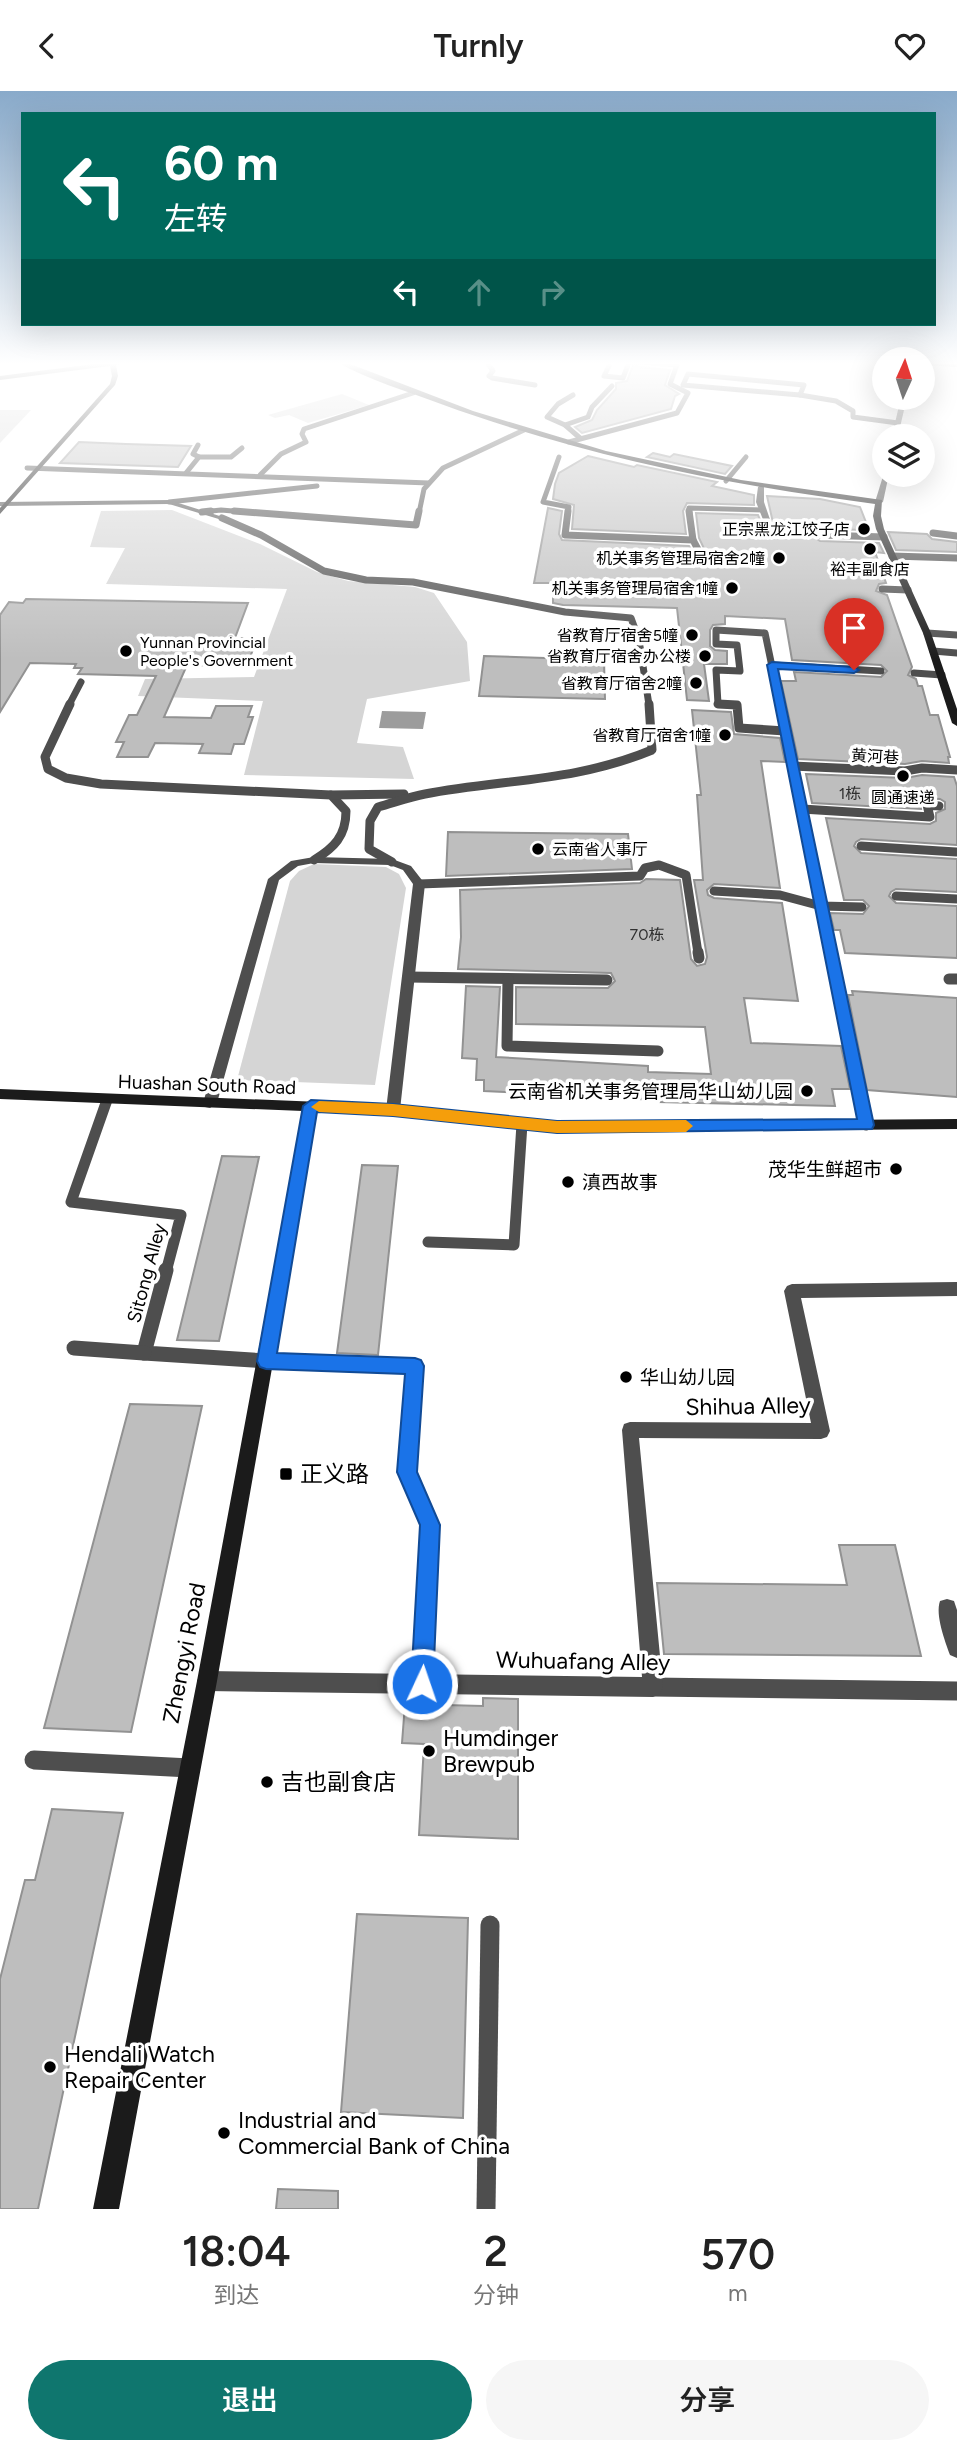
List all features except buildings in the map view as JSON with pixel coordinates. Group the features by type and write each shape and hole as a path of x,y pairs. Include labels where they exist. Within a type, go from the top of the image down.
{"street":[{"path":"0,512 3,503 34,461"},
{"path":"3,503 44,461"},
{"path":"645,461 726,481 879,502"},
{"path":"761,487 760,502 772,532"},
{"path":"883,487 878,523 927,633 957,723"},
{"path":"3,503 169,502 222,518"},
{"path":"210,1103 274,879 295,863 314,860 392,862 407,868 419,884 393,1110"},
{"name":"Huashan South Road","path":"0,1094 393,1110 557,1127 957,1124"},
{"name":"Zhengyi Road","path":"106,2209 208,1681 311,1106"},
{"name":"Shihua Alley","path":"653,1687 630,1430 821,1431 792,1291 957,1289"},
{"path":"947,1608 957,1648"},
{"name":"Wuhuafang Alley","path":"208,1681 653,1687"}],"lane":[{"path":"186,473 196,461"},
{"path":"260,475 274,461"},
{"path":"202,512 221,510 416,525 424,489 443,468 458,461"},
{"path":"558,461 543,502 569,506 565,535 693,540"},
{"path":"726,481 743,461"},
{"path":"27,468 429,483"},
{"path":"169,502 363,481"},
{"path":"702,557 693,540 690,508 763,510"},
{"path":"81,682 45,757 48,769 66,778 101,784 331,795 424,794 564,776 616,765 652,750 654,728 640,635 631,618 565,612 413,582 366,580 324,571 261,535 222,518"},
{"path":"933,533 957,536"},
{"path":"820,535 884,537"},
{"path":"892,556 957,558"},
{"path":"882,589 908,590"},
{"path":"785,731 739,728 737,705 718,704 716,670 740,671 737,645 716,644 716,630 765,633 866,1125"},
{"path":"927,633 957,635"},
{"path":"933,651 957,653"},
{"path":"772,665 881,671"},
{"path":"914,673 942,675"},
{"name":"黄河巷","path":"792,766 905,771 922,768 957,770"},
{"path":"392,862 369,849 370,821 378,807 424,794"},
{"path":"314,860 334,849 340,843 343,832 346,811 331,795"},
{"path":"802,809 930,817 927,806 939,806"},
{"path":"861,846 956,852"},
{"path":"419,884 640,876 645,868 659,865 686,876 699,958"},
{"path":"714,891 780,895 821,906 862,907"},
{"path":"897,896 957,899"},
{"path":"408,978 607,980"},
{"path":"508,979 507,1046 658,1051"},
{"name":"Sitong Alley","path":"107,1100 71,1202 181,1215 144,1353 266,1361 415,1366 407,1472 430,1525 422,1684"},
{"path":"428,1242 514,1245 522,1124"},
{"path":"74,1348 144,1353"},
{"name":"Wuhuafang Alley","path":"653,1687 957,1691"},
{"path":"34,1760 190,1768"},
{"path":"486,2209 490,1925"}],"shaded area":[{"path":"172,510 260,544 317,572 348,581 415,587 434,593 467,642 470,681 367,699 357,743 403,747 414,779 244,775 263,701 138,696 145,679 254,677 287,589 106,584 125,548 90,547 101,511"},
{"path":"382,711 426,712 423,729 379,728"},
{"path":"314,864 386,867 399,874 406,888 375,1085 237,1080 290,881 299,871"}],"slow traffic":[{"path":"319,1107 393,1110 557,1127 686,1126"}],"place":[{"name":"正宗黑龙江饺子店","path":"864,529"},
{"name":"裕丰副食店","path":"870,549"},
{"name":"机关事务管理局宿舍2幢","path":"779,558"},
{"name":"机关事务管理局宿舍1幢","path":"732,588"},
{"name":"省教育厅宿舍5幢","path":"692,635"},
{"name":"Yunnan Provincial People's Government","path":"126,651"},
{"name":"省教育厅宿舍办公楼","path":"705,656"},
{"name":"省教育厅宿舍2幢","path":"696,683"},
{"name":"省教育厅宿舍1幢","path":"725,735"},
{"name":"圆通速递","path":"903,776"},
{"name":"云南省人事厅","path":"538,849"},
{"name":"云南省机关事务管理局华山幼儿园","path":"807,1091"},
{"name":"茂华生鲜超市","path":"896,1169"},
{"name":"滇西故事","path":"568,1182"},
{"name":"华山幼儿园","path":"626,1377"},
{"name":"正义路","path":"286,1474"},
{"name":"Humdinger Brewpub","path":"429,1751"},
{"name":"吉也副食店","path":"267,1782"},
{"name":"Hendali Watch Repair Center","path":"50,2067"},
{"name":"Industrial and Commercial Bank of China","path":"224,2133"}],"route":[{"path":"422,1684 430,1525 407,1472 415,1366 266,1361 311,1106 393,1110 557,1127 866,1125 772,665 854,670"}]}
